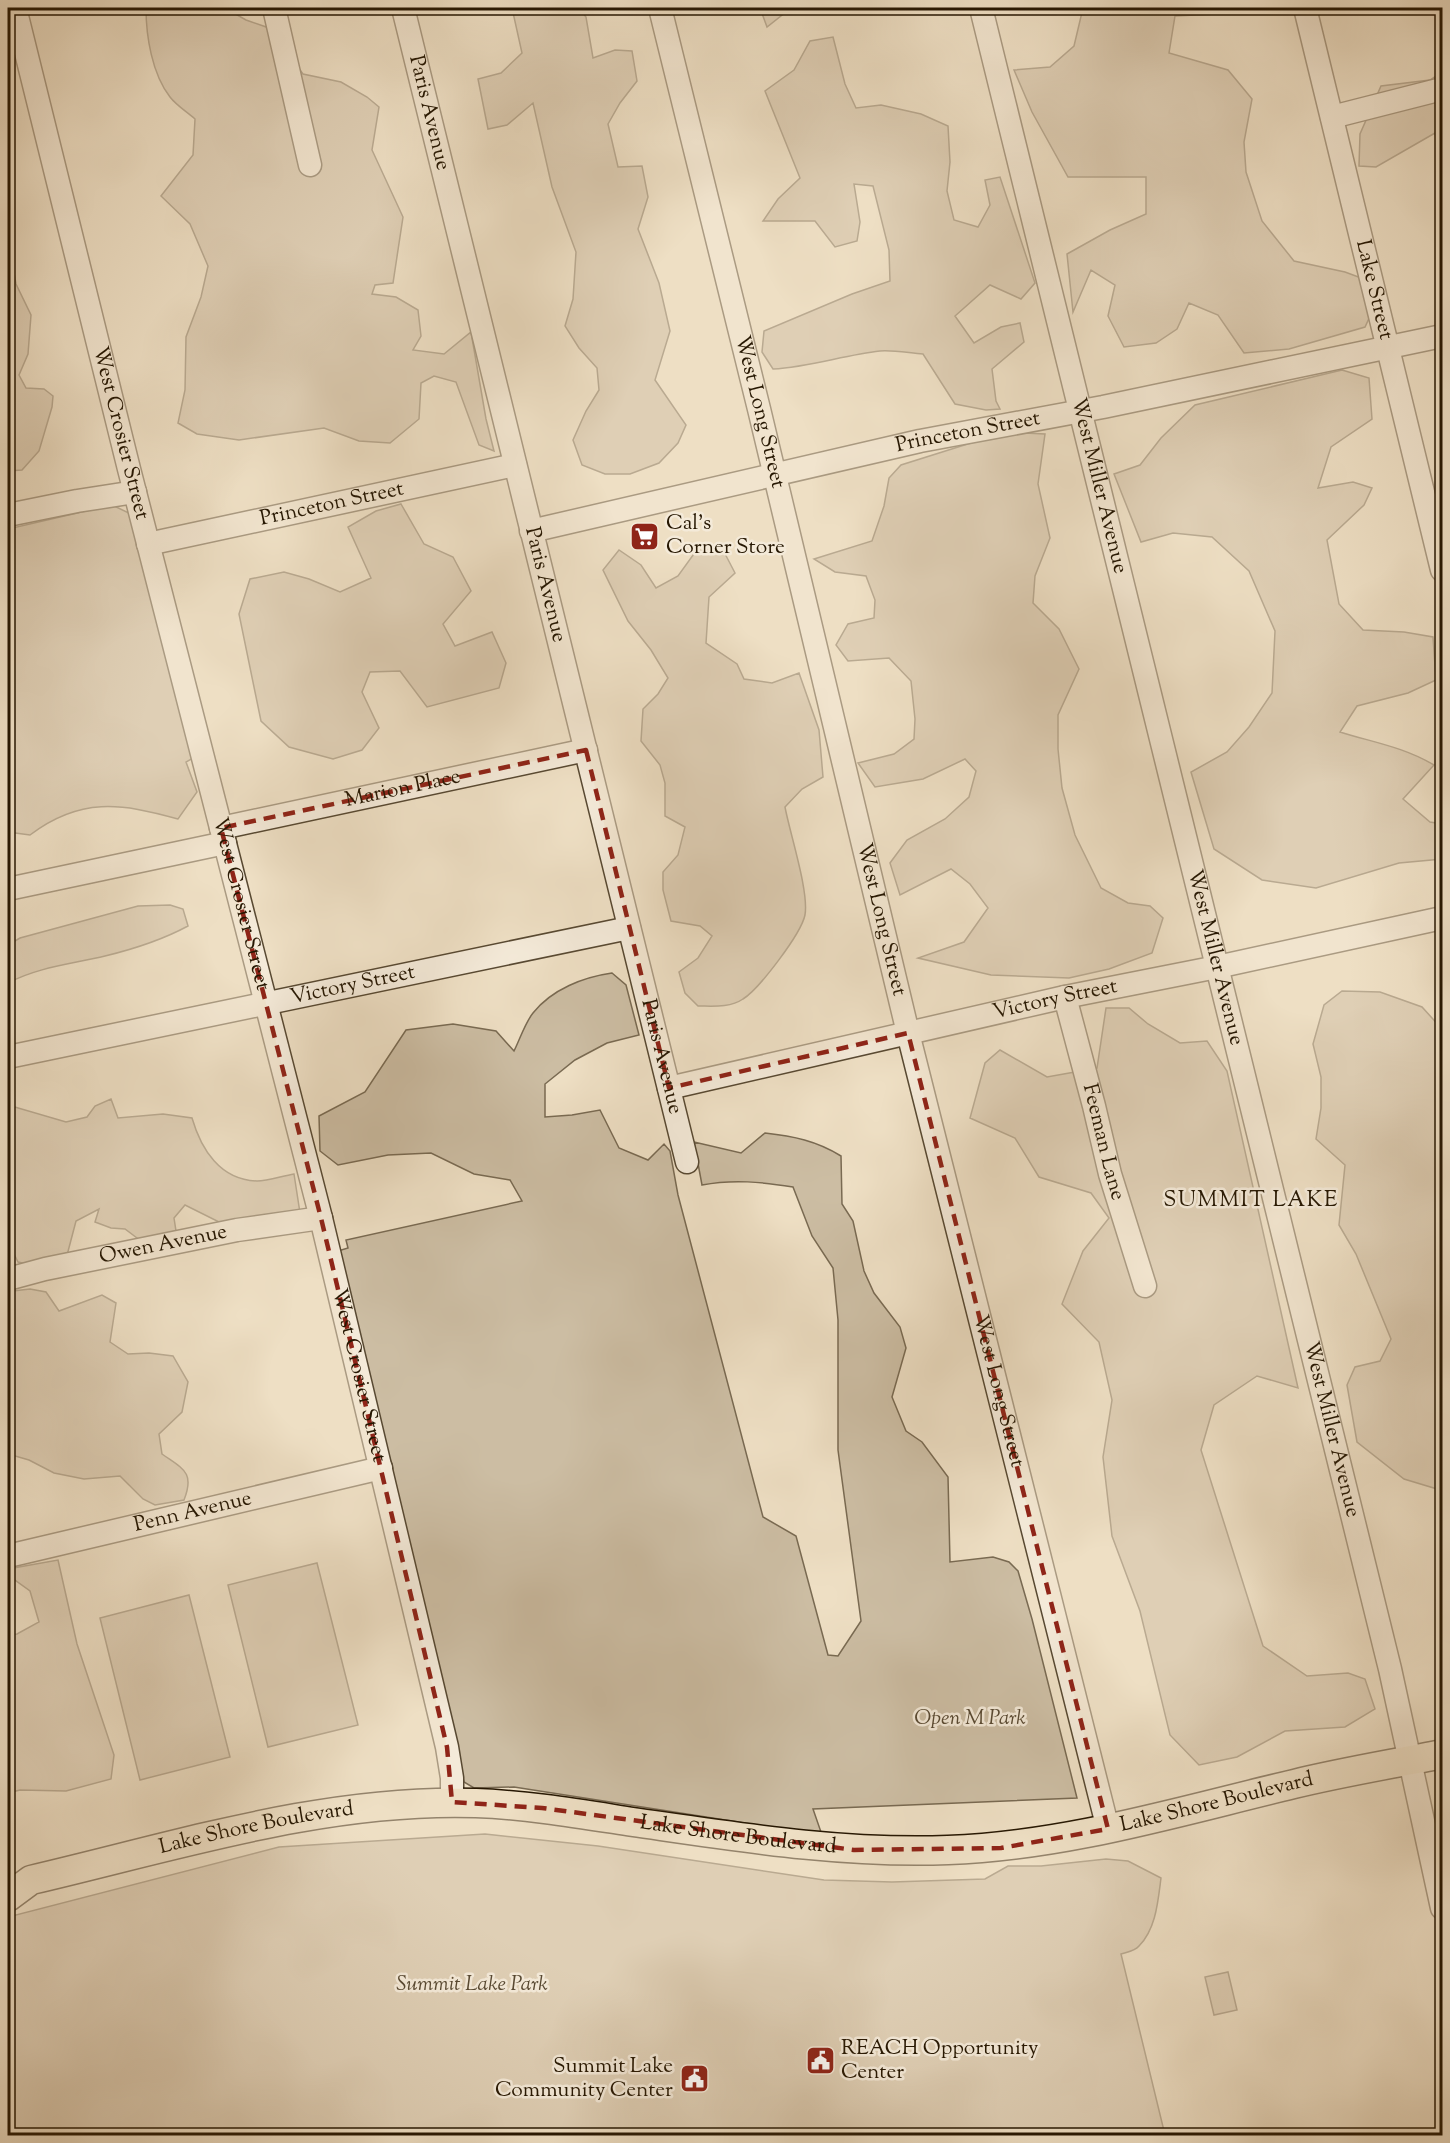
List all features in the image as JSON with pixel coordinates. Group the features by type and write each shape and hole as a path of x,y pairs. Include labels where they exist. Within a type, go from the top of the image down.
{"main road":[{"name":"Lake Shore Boulevard","path":"8,1897 19,1877 323,1813 382,1805 452,1802 542,1808 766,1841 854,1850 1001,1848 1108,1829 1334,1775 1443,1754"}],"street":[{"name":"West Crosier Street","path":"15,8 148,544 321,1218 447,1747 452,1778 452,1802"},
{"path":"274,8 310,165"},
{"name":"Paris Avenue","path":"403,8 687,1162"},
{"name":"West Long Street","path":"660,8 908,1033 1108,1829"},
{"name":"West Miller Avenue","path":"981,8 1411,1761 1443,1908"},
{"name":"Lake Street","path":"1305,8 1443,570"},
{"path":"1332,117 1443,89"},
{"name":"Princeton Street","path":"531,531 920,441 1080,411 1443,336"},
{"name":"Princeton Street","path":"148,544 514,465"},
{"path":"8,515 135,492"},
{"name":"Marion Place","path":"8,889 586,750"},
{"name":"Victory Street","path":"669,1088 1065,997 1443,918"},
{"name":"Victory Street","path":"8,1057 629,928"},
{"name":"Feeman Lane","path":"1065,997 1110,1174 1145,1286"},
{"name":"Owen Avenue","path":"8,1279 45,1269 237,1230 321,1218"},
{"name":"Penn Avenue","path":"8,1556 381,1468"}],"highlighted area":[{"path":"586,750 669,1088 908,1033 1108,1829 1001,1848 854,1850 542,1808 452,1802 447,1747 321,1218 221,828"}],"green space":[{"path":"146,8 225,8 246,20 269,28 303,74 341,82 379,107 372,150 403,217 393,283 375,285 372,294 396,297 418,310 421,336 413,350 444,354 471,332 494,451 479,445 456,382 434,376 421,383 419,419 390,443 359,441 324,428 239,440 197,434 178,423 185,390 186,337 201,297 208,266 190,224 161,196 193,155 195,119 172,100 154,66 147,30"},
{"path":"512,8 579,8 586,17 593,58 615,50 632,51 637,81 608,124 618,167 642,166 648,197 638,229 659,283 670,331 655,380 686,425 678,443 659,463 630,474 605,474 582,465 573,440 586,411 599,390 597,368 579,348 565,326 573,299 576,252 552,187 533,103 507,125 488,129 478,79 501,73 522,53"},
{"path":"760,8 791,8 767,27"},
{"path":"1083,8 1215,8 1216,14 1175,16 1169,53 1228,70 1252,99 1244,142 1246,172 1262,221 1294,261 1345,272 1372,282 1371,314 1365,327 1289,349 1244,353 1218,315 1189,303 1177,329 1156,343 1124,347 1108,316 1115,285 1091,270 1073,312 1067,254 1110,230 1146,214 1146,177 1068,177 1032,112 1014,70 1050,67 1074,46"},
{"path":"833,37 845,84 856,108 881,105 921,114 948,126 950,162 947,191 954,220 978,227 990,205 985,180 1000,177 1035,283 1021,299 990,285 955,316 974,343 1001,327 1020,323 1024,342 992,369 996,401 1000,409 986,410 955,404 923,354 880,351 773,369 762,352 764,331 852,294 890,281 889,250 873,186 854,184 860,222 857,241 835,247 815,221 763,221 778,199 800,178 765,91 794,70 810,41"},
{"path":"1442,72 1442,170 1435,133 1376,167 1359,166 1360,134 1381,86 1430,80"},
{"path":"8,240 16,284 31,315 28,354 19,375 26,388 44,389 53,396 39,451 22,470 8,471"},
{"path":"1342,370 1369,378 1372,419 1331,447 1318,488 1353,482 1372,488 1364,505 1327,540 1339,604 1363,630 1404,632 1433,637 1436,680 1408,693 1357,706 1340,732 1400,749 1434,765 1403,799 1430,822 1442,824 1442,859 1399,863 1316,888 1262,880 1214,849 1191,772 1227,752 1249,727 1272,693 1275,631 1249,571 1212,537 1173,533 1141,542 1114,474 1140,465 1161,438 1195,405"},
{"path":"1024,433 1045,434 1038,484 1050,538 1035,576 1033,603 1059,629 1079,669 1058,715 1058,749 1062,788 1075,835 1101,888 1128,903 1150,906 1163,918 1152,953 1109,969 1069,978 991,975 918,958 964,942 988,908 970,884 951,869 900,895 890,863 907,840 945,819 969,797 976,771 965,759 923,779 875,787 858,763 894,754 914,739 915,719 911,681 889,658 848,661 836,645 848,624 874,618 875,600 866,576 835,572 814,559 872,541 884,506 889,478 901,465 974,442"},
{"path":"401,504 424,544 453,557 471,591 443,624 455,646 492,632 506,663 499,688 427,707 400,671 370,672 362,692 379,728 362,750 333,759 289,747 261,721 239,614 250,579 284,572 309,579 340,592 371,578 348,527 376,511"},
{"path":"112,505 133,515 195,757 186,762 197,792 178,819 138,809 101,807 66,814 30,835 8,832 8,529"},
{"path":"722,548 735,573 709,597 706,643 737,664 744,679 772,683 799,673 819,730 823,777 802,789 785,807 804,892 805,915 796,935 769,973 743,999 727,1005 698,1006 685,993 679,972 698,958 712,936 700,926 671,921 663,890 663,872 678,855 685,827 665,816 665,783 660,765 641,741 643,709 658,694 668,678 651,650 628,621 603,570 619,550 641,565 656,588 678,576 696,551"},
{"path":"170,905 183,909 188,926 137,947 43,970 8,983 8,945 20,938 138,906"},
{"name":"Open M Park","path":"612,973 626,985 639,1035 607,1043 575,1060 545,1084 545,1117 600,1110 619,1148 648,1160 664,1144 670,1151 678,1195 763,1517 796,1536 828,1655 838,1656 861,1621 838,1450 838,1320 833,1268 812,1236 793,1187 748,1182 702,1185 694,1142 741,1153 765,1133 804,1140 823,1146 841,1156 842,1204 853,1221 864,1271 874,1293 900,1327 906,1348 892,1397 906,1431 922,1442 948,1477 950,1562 993,1557 1009,1562 1018,1571 1077,1798 813,1809 822,1835 514,1787 474,1788 464,1782 338,1251 348,1248 346,1240 522,1201 510,1180 474,1174 431,1153 388,1155 338,1165 320,1151 319,1116 365,1092 406,1030 453,1024 496,1031 514,1051 530,1017 549,997 580,981"},
{"path":"1342,991 1380,992 1422,1007 1442,1029 1442,1493 1437,1489 1404,1479 1357,1442 1347,1385 1355,1367 1380,1361 1391,1339 1356,1254 1339,1225 1345,1165 1316,1139 1321,1108 1321,1077 1313,1044 1324,1005"},
{"path":"1106,1008 1129,1008 1148,1024 1180,1043 1207,1041 1227,1071 1298,1388 1257,1376 1214,1405 1201,1450 1263,1646 1307,1676 1348,1673 1365,1679 1375,1709 1345,1727 1285,1731 1237,1757 1199,1765 1170,1735 1140,1611 1112,1536 1103,1457 1112,1400 1099,1342 1062,1304 1083,1251 1109,1218 1091,1193 1039,1177 1015,1138 970,1118 985,1063 1000,1050 1047,1077 1097,1068"},
{"path":"111,1099 118,1118 163,1114 192,1118 201,1141 214,1161 232,1175 257,1181 294,1174 300,1213 236,1224 219,1222 185,1205 174,1218 176,1231 141,1241 125,1229 111,1228 95,1222 99,1209 76,1221 66,1259 35,1266 18,1262 12,1250 8,1250 8,1105 66,1122 87,1117 95,1106"},
{"path":"30,1289 46,1292 59,1311 102,1295 116,1303 110,1342 128,1354 149,1353 173,1356 188,1382 182,1412 159,1434 162,1454 181,1468 187,1477 187,1491 184,1500 155,1505 143,1499 120,1476 84,1479 54,1473 29,1460 8,1454 8,1294 13,1291"},
{"path":"58,1560 77,1644 114,1755 111,1779 66,1791 20,1790 8,1793 8,1635 17,1634 39,1622 30,1591 8,1575 8,1569"},
{"path":"317,1563 358,1725 268,1747 228,1585"},
{"path":"189,1595 230,1757 140,1780 100,1618"},
{"name":"Summit Lake Park","path":"485,1834 598,1846 824,1880 892,1882 985,1879 1008,1866 1041,1866 1106,1859 1128,1861 1161,1878 1153,1923 1145,1939 1137,1948 1121,1954 1165,2135 8,2135 8,1917 279,1847"},
{"path":"1228,1972 1237,2010 1214,2015 1205,1977"}],"place":[{"name":"Cal’s Corner Store","path":"645,536"},
{"name":"REACH Opportunity Center","path":"820,2061"},
{"name":"Summit Lake Community Center","path":"694,2079"}],"district":[{"name":"SUMMIT LAKE","path":"1251,1201"}]}
